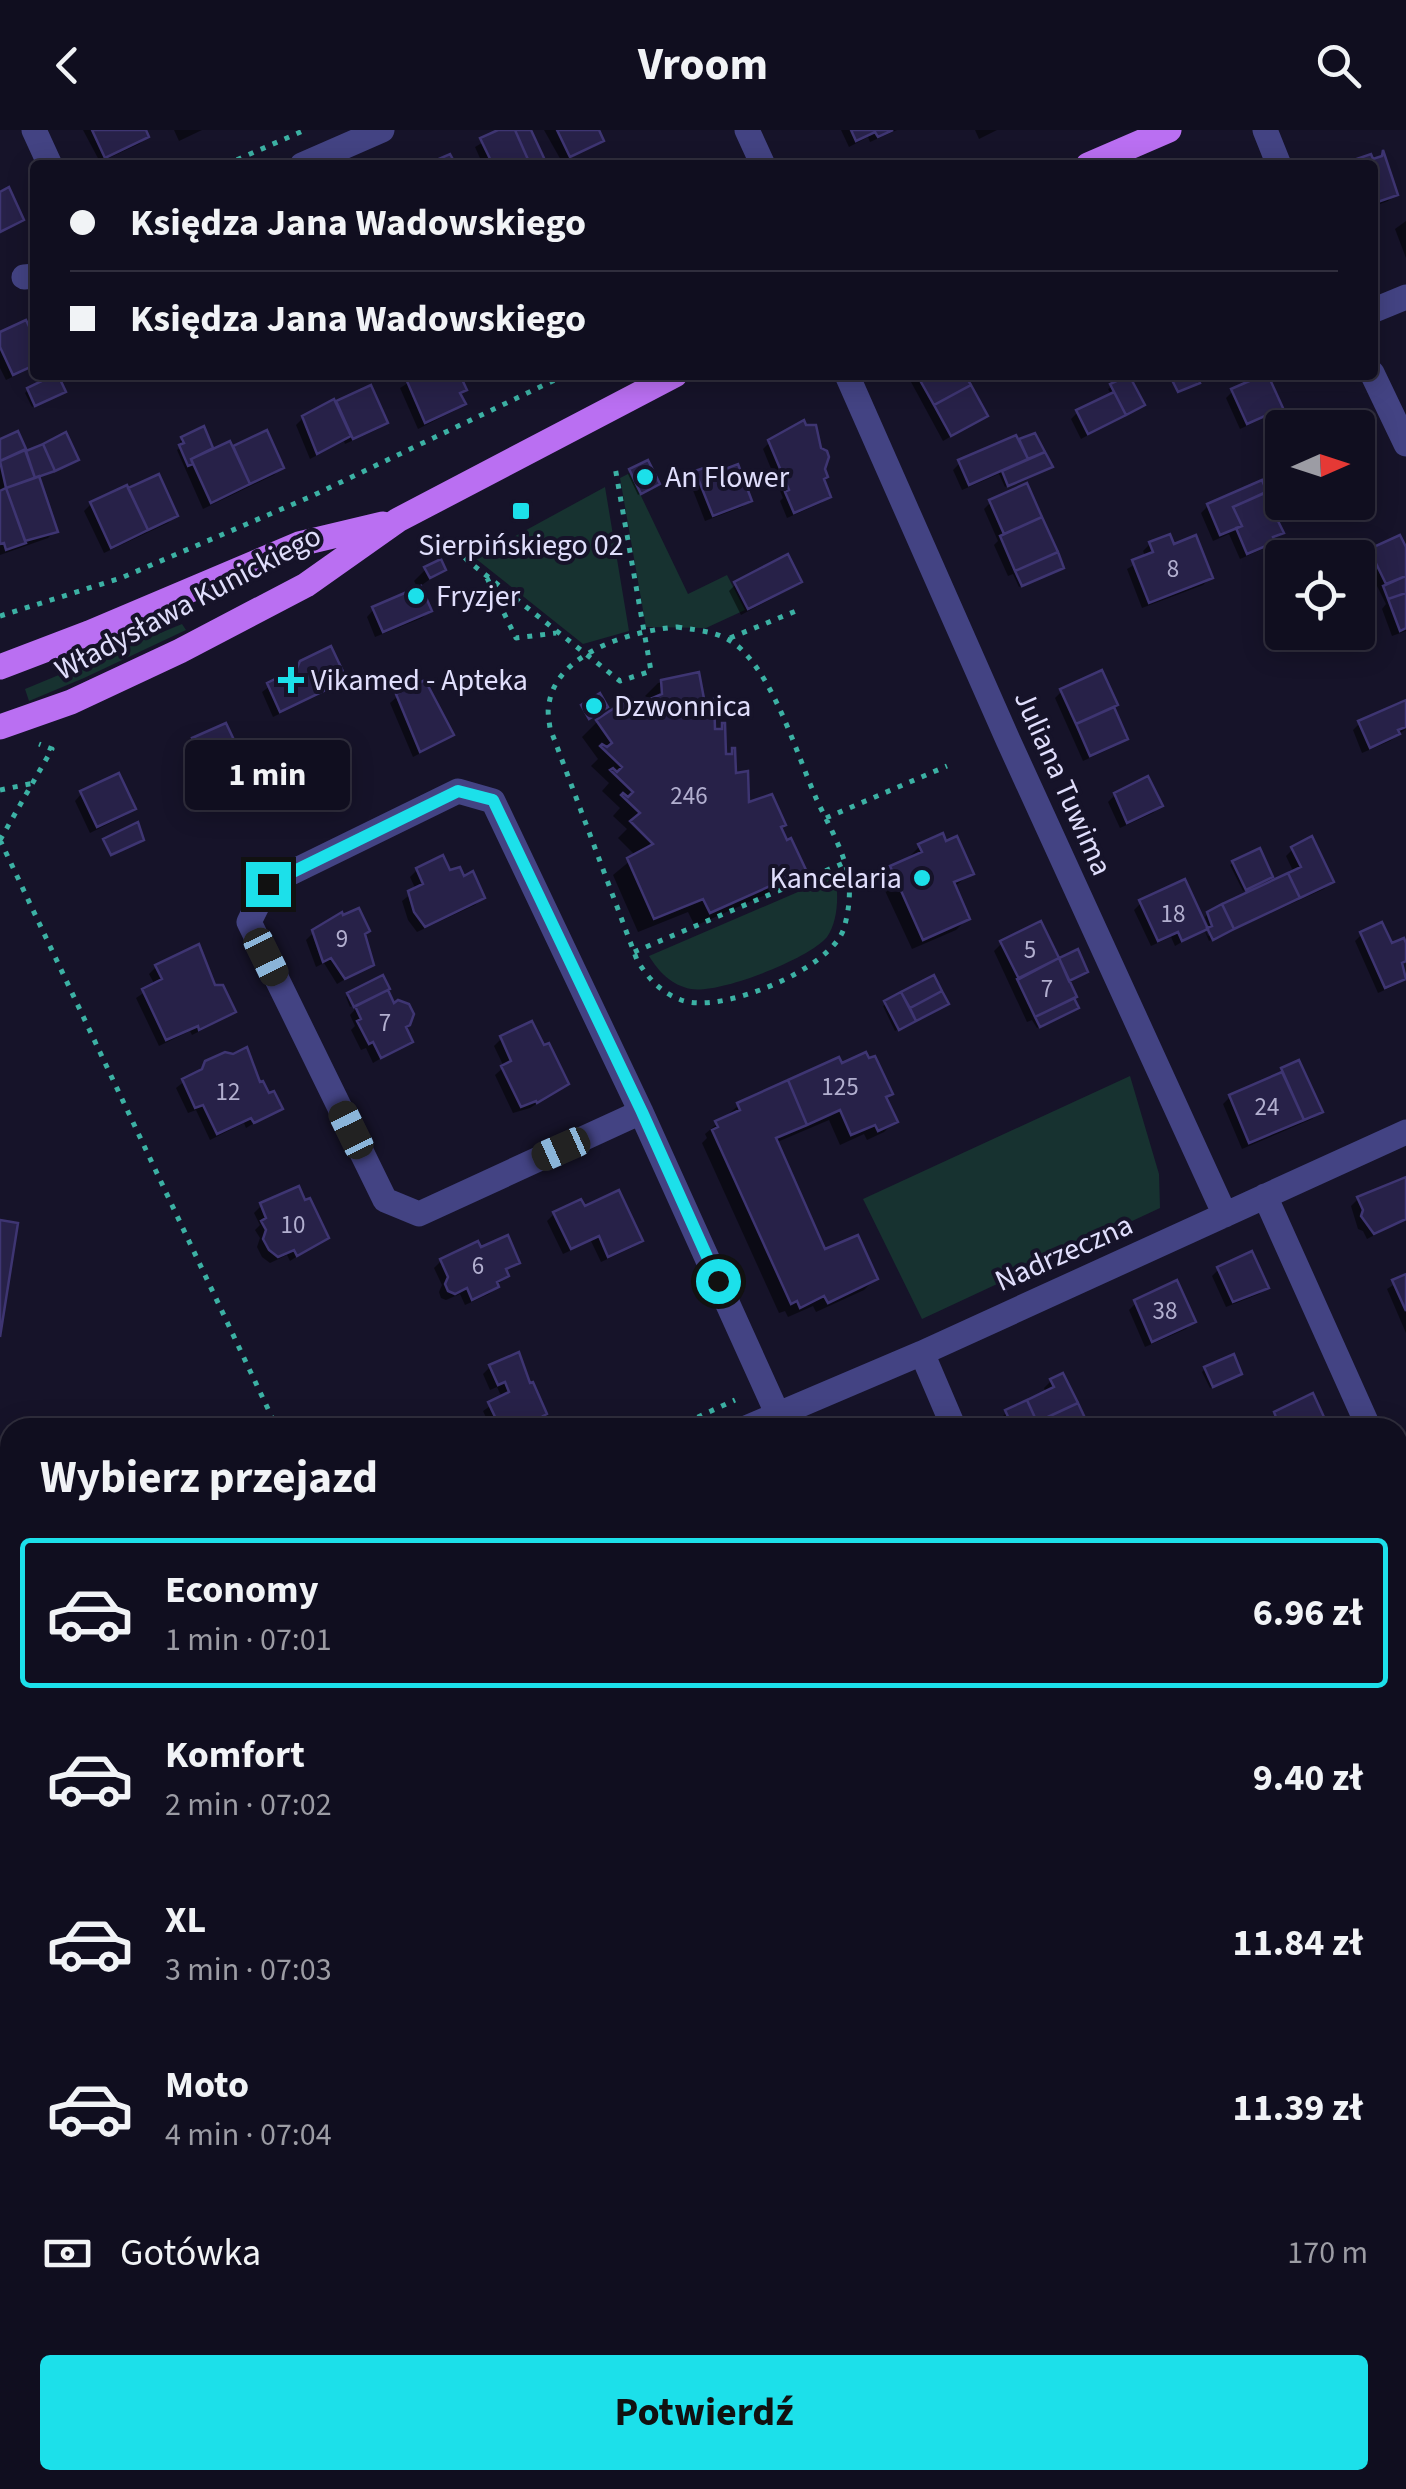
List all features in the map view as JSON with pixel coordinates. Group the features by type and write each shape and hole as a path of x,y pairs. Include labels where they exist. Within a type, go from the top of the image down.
{"main road":[{"path":"1100,160 1169,130"},
{"name":"Władysława Kunickiego","path":"3,730 101,690 306,585 398,520 666,380"},
{"name":"Władysława Kunickiego","path":"1,666 102,628 298,544 398,520"}],"street":[{"path":"34,130 48,160"},
{"path":"313,160 382,130"},
{"path":"747,130 761,160"},
{"path":"1265,130 1277,160"},
{"path":"1378,309 1406,297"},
{"name":"Juliana Tuwima","path":"849,380 1225,1215"},
{"path":"1375,380 1406,444"},
{"path":"642,1112 419,1214 384,1200 249,922 268,884 458,791 493,800 642,1112 777,1414"},
{"name":"Nadrzeczna","path":"768,1418 922,1353 1406,1132"},
{"path":"1265,1196 1365,1418"},
{"path":"922,1353 950,1418"}],"path":[{"path":"236,160 305,130"},
{"path":"0,616 121,578 312,496 555,380"},
{"path":"456,548 584,656 620,681 651,671 615,467"},
{"path":"485,575 516,638 556,633"},
{"path":"728,639 796,611"},
{"path":"677,627 711,631 728,639 751,662 769,691 844,864 850,892 838,943 808,968 727,1001 702,1004 683,1002 664,992 650,980 634,952 550,728 548,703 556,685 584,656 644,630 677,627"},
{"path":"52,749 0,840 272,1418"},
{"path":"825,818 946,766"},
{"path":"0,790 34,783"},
{"path":"634,952 844,864"}],"green space":[{"path":"630,473 688,594 727,575 745,610 706,628 646,627 620,478"},
{"path":"605,487 629,631 583,644 475,558"},
{"path":"182,624 186,630 29,701 25,689"},
{"path":"835,876 837,908 831,931 817,946 783,964 742,981 691,989 666,977 649,956"},
{"path":"1130,1076 1159,1174 1160,1208 922,1319 863,1199"}],"building":[{"path":"92,130 146,130 149,137 105,158"},
{"path":"498,130 515,130 528,160 491,160 480,138"},
{"path":"515,130 531,130 544,158 528,160"},
{"path":"557,130 599,130 604,141 570,157"},
{"path":"851,130 893,130 878,137 875,132 856,141"},
{"path":"1383,150 1398,195 1378,202 1378,160 1354,160 1371,154 1373,159 1382,156"},
{"path":"9,187 24,220 0,232 0,192"},
{"path":"26,320 30,328 30,367 13,375 0,347 0,332"},
{"path":"44,380 60,380 66,392 35,406 27,388"},
{"path":"406,380 462,380 467,390 460,393 466,404 425,423"},
{"path":"920,380 968,380 971,385 934,405"},
{"path":"1132,380 1145,405 1126,415 1110,384"},
{"path":"1172,380 1200,383 1178,392"},
{"path":"1252,380 1270,380 1283,408 1265,410 1265,416 1247,424 1231,389"},
{"path":"371,385 388,423 353,439 336,401"},
{"path":"971,385 988,416 951,436 934,405"},
{"path":"1114,392 1126,415 1088,434 1076,410"},
{"path":"334,399 351,436 317,454 302,416"},
{"path":"804,420 806,425 816,425 821,448 827,451 828,477 824,479 831,497 794,513 785,492 789,490 768,440"},
{"path":"204,426 213,448 191,459 193,464 188,466 179,445 184,443 181,437"},
{"path":"267,430 284,468 250,484 233,446"},
{"path":"18,431 26,449 0,461 0,439"},
{"path":"66,432 79,460 55,471 43,444"},
{"path":"1035,433 1045,452 1028,459 1019,439"},
{"path":"1016,435 1028,459 969,485 958,460"},
{"path":"230,441 250,484 211,503 191,459"},
{"path":"43,444 55,471 35,478 26,451"},
{"path":"25,450 35,478 6,488 0,461"},
{"path":"1045,452 1053,467 1008,486 1002,471"},
{"name":"An Flower","path":"648,460 660,484 641,494 629,469"},
{"path":"738,464 752,501 713,516 695,471 709,466 712,474"},
{"path":"159,474 178,516 148,530 128,488"},
{"path":"39,476 58,532 25,541 6,488"},
{"path":"1262,480 1265,487 1265,493 1233,507 1242,526 1220,535 1207,504"},
{"path":"1027,483 1042,517 1004,534 989,500"},
{"path":"127,485 148,530 111,548 90,502"},
{"path":"6,488 26,543 6,550 4,543 0,544 0,491"},
{"path":"1264,493 1265,520 1278,520 1284,533 1273,537 1274,540 1265,540 1265,546 1247,554 1236,528 1242,526 1233,507"},
{"path":"1042,517 1058,552 1015,571 1000,536"},
{"path":"1170,534 1174,544 1196,535 1213,578 1149,603 1132,560 1153,552 1149,542"},
{"path":"1400,535 1406,547 1406,576 1386,584 1375,561 1375,546"},
{"path":"1058,552 1064,568 1022,586 1015,571"},
{"path":"788,554 802,582 748,609 734,582"},
{"path":"441,559 446,570 430,578 424,567"},
{"path":"1406,576 1406,593 1388,599 1383,586"},
{"path":"421,586 432,611 383,632 372,607"},
{"path":"1406,593 1406,628 1400,631 1388,599"},
{"path":"331,646 347,680 280,712 267,683"},
{"path":"1102,670 1118,705 1076,724 1060,689"},
{"path":"699,672 705,704 711,704 714,698 715,729 722,729 725,723 726,754 732,754 735,748 736,773 748,771 749,802 772,794 786,825 781,827 787,840 791,838 806,870 710,913 703,899 654,919 627,858 653,844 630,821 640,813 621,795 628,797 633,792 610,770 617,772 622,767 600,746 612,743 596,720 628,699 634,706 662,694 661,680"},
{"path":"425,680 454,735 420,752 396,694"},
{"name":"Dzwonnica","path":"600,693 608,707 589,719 581,705"},
{"path":"1406,700 1406,727 1398,730 1400,734 1370,748 1358,721"},
{"path":"1114,707 1128,739 1090,756 1076,724"},
{"path":"226,723 242,757 208,773 192,738"},
{"path":"119,773 136,809 97,827 80,791"},
{"path":"1148,776 1163,806 1127,823 1114,793"},
{"path":"138,822 144,840 111,855 103,839"},
{"path":"943,833 946,841 957,836 974,874 954,882 970,919 923,940 890,866 922,852 918,844"},
{"path":"1312,836 1334,882 1300,898 1288,873 1301,867 1291,847"},
{"path":"1260,848 1273,877 1246,890 1232,861"},
{"path":"443,855 450,870 460,867 464,876 473,871 485,898 425,927 414,912 408,891 423,884 416,868"},
{"path":"1288,873 1300,898 1234,929 1222,904"},
{"path":"1185,879 1208,929 1182,941 1178,932 1158,941 1139,900"},
{"path":"1222,904 1234,929 1213,940 1207,928 1212,926 1207,912"},
{"path":"359,908 370,931 365,934 374,965 345,979 331,958 323,962 312,930 342,912 343,915"},
{"path":"1041,921 1059,958 1019,979 1000,941"},
{"path":"1382,922 1392,943 1404,938 1406,943 1406,961 1402,963 1406,979 1385,988 1360,932"},
{"path":"199,944 215,985 223,985 236,1012 166,1040 142,989 162,979 155,965"},
{"path":"1078,949 1088,972 1069,981 1059,958"},
{"path":"1059,958 1077,997 1035,1017 1017,979"},
{"path":"383,975 390,989 354,1007 347,993"},
{"path":"934,975 942,991 910,1008 901,992"},
{"path":"388,990 394,1003 398,1000 409,1004 414,1014 406,1027 413,1042 381,1058 357,1021 361,1019 355,1006"},
{"path":"942,991 949,1004 916,1021 910,1008"},
{"path":"901,992 916,1021 899,1030 884,1001"},
{"path":"1074,998 1079,1008 1040,1027 1035,1017"},
{"path":"532,1021 544,1045 549,1043 569,1084 537,1103 521,1107 501,1066 511,1061 500,1036"},
{"path":"247,1047 260,1082 269,1093 274,1091 283,1109 217,1134 203,1105 195,1108 182,1079 202,1069 205,1061"},
{"path":"866,1052 869,1058 875,1056 893,1094 886,1097 898,1122 878,1131 875,1125 851,1135 840,1110 807,1125 788,1080 839,1057 842,1063"},
{"path":"1299,1060 1323,1112 1304,1120 1281,1068"},
{"path":"1282,1072 1304,1120 1249,1143 1229,1095"},
{"path":"788,1080 807,1125 776,1138 825,1249 858,1235 878,1279 828,1303 824,1296 800,1308 797,1301 791,1304 712,1130 718,1127 715,1121 740,1110 737,1103"},
{"path":"1406,1177 1406,1219 1374,1234 1361,1216 1363,1210 1357,1197"},
{"path":"299,1186 305,1200 310,1198 329,1238 297,1256 294,1250 278,1257 263,1239 266,1230 261,1221 266,1218 260,1203"},
{"path":"619,1190 643,1241 608,1257 599,1236 571,1249 553,1212 581,1199 585,1206"},
{"path":"0,1220 18,1223 0,1337"},
{"path":"508,1235 520,1263 506,1269 509,1276 497,1282 499,1287 472,1300 467,1288 455,1294 448,1291 448,1277 440,1259 478,1241 481,1247"},
{"path":"1252,1251 1269,1288 1233,1302 1217,1267"},
{"path":"1406,1274 1406,1311 1392,1280"},
{"path":"1177,1280 1196,1322 1152,1342 1134,1300"},
{"path":"519,1352 547,1414 544,1418 496,1418 488,1402 509,1392 505,1382 498,1385 489,1365"},
{"path":"1234,1354 1242,1374 1213,1387 1204,1367"},
{"path":"1063,1373 1078,1403 1046,1418 1035,1418 1027,1400 1054,1387 1050,1379"},
{"path":"1313,1393 1324,1418 1276,1418 1274,1412"},
{"path":"1027,1400 1035,1418 1009,1418 1005,1410"},
{"path":"1078,1403 1085,1418 1046,1418"}],"place":[{"name":"An Flower","path":"645,477"},
{"name":"Sierpińskiego 02","path":"521,511"},
{"name":"Fryzjer","path":"416,596"},
{"name":"Vikamed - Apteka","path":"291,680"},
{"name":"Dzwonnica","path":"594,706"},
{"name":"Kancelaria","path":"922,878"}],"route":[{"path":"268,884 458,791 493,800 718,1281"}]}
